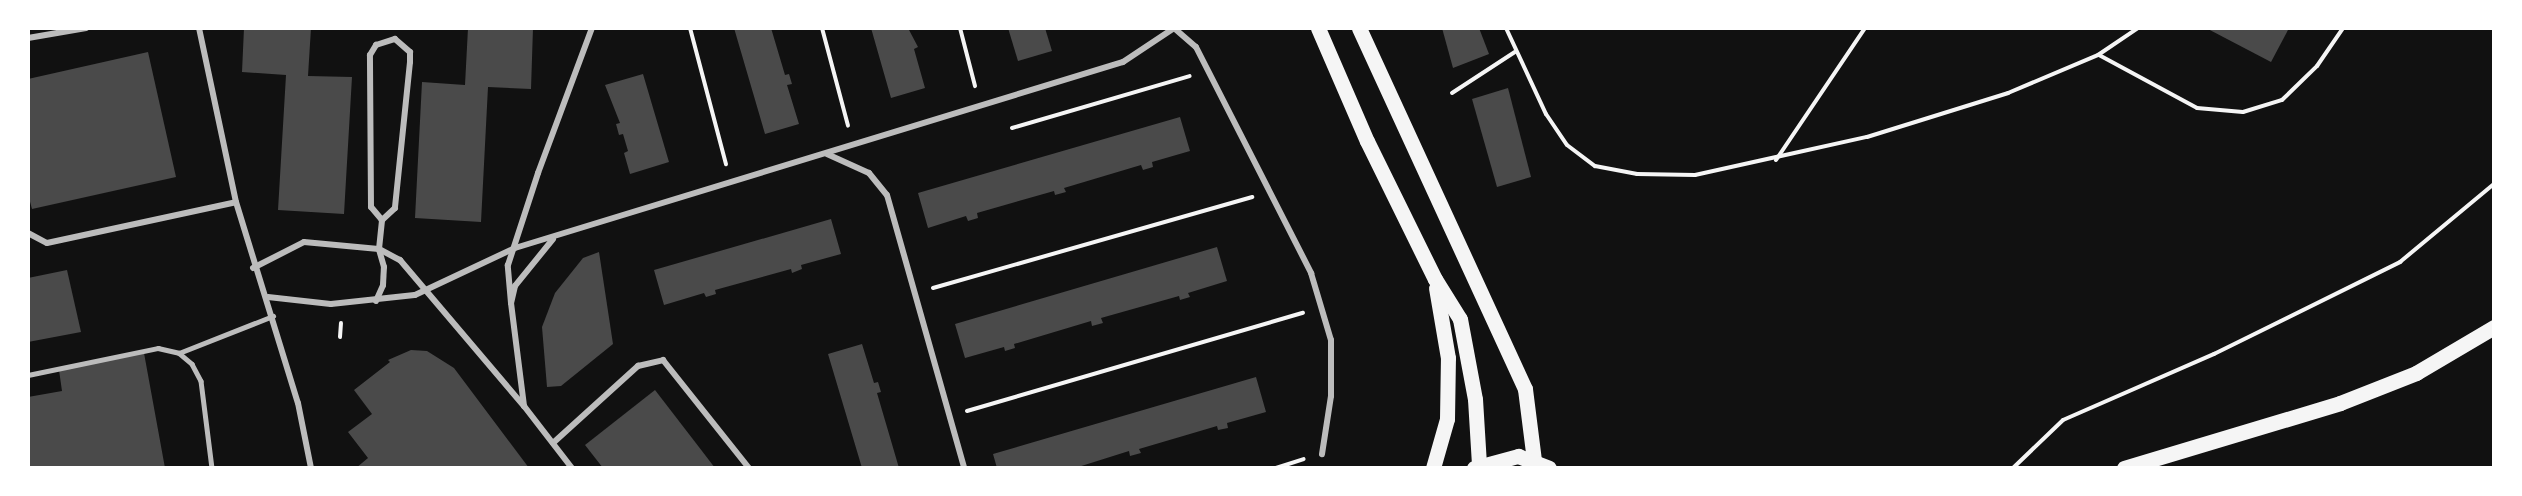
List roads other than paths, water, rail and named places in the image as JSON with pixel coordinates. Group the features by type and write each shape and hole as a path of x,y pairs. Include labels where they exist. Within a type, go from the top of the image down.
{"main road":[{"path":"1318,28 1435,279 1460,319 1475,399 1476,466 1518,456 1534,460 1549,468"},
{"path":"1359,28 1525,389 1534,460"},
{"path":"1433,468 1447,419 1448,399 1448,358 1435,279"},
{"path":"2124,468 2340,403 2416,373 2493,327"}],"street":[{"path":"28,38 86,28"},
{"path":"199,28 236,202 253,268 268,297 298,403 311,468"},
{"path":"524,406 508,266 537,172 592,28"},
{"path":"268,297 331,304 376,301 426,292 515,248 553,239 1123,62 1174,29 1196,47 1311,273 1331,351 1331,396 1322,454"},
{"path":"376,301 383,285 379,249 382,220 395,208 410,62 404,44 395,39 376,45 370,55 371,207 382,220"},
{"path":"826,154 869,173 888,195 964,468"},
{"path":"28,233 47,243 236,202"},
{"path":"511,303 515,286 553,239"},
{"path":"253,268 304,242 379,249 400,260 524,406 572,468"},
{"path":"553,443 638,366 663,360 749,468"}],"lane":[{"path":"179,353 273,316"},
{"path":"28,375 158,348 179,353 192,363 201,381 213,468"}]}
